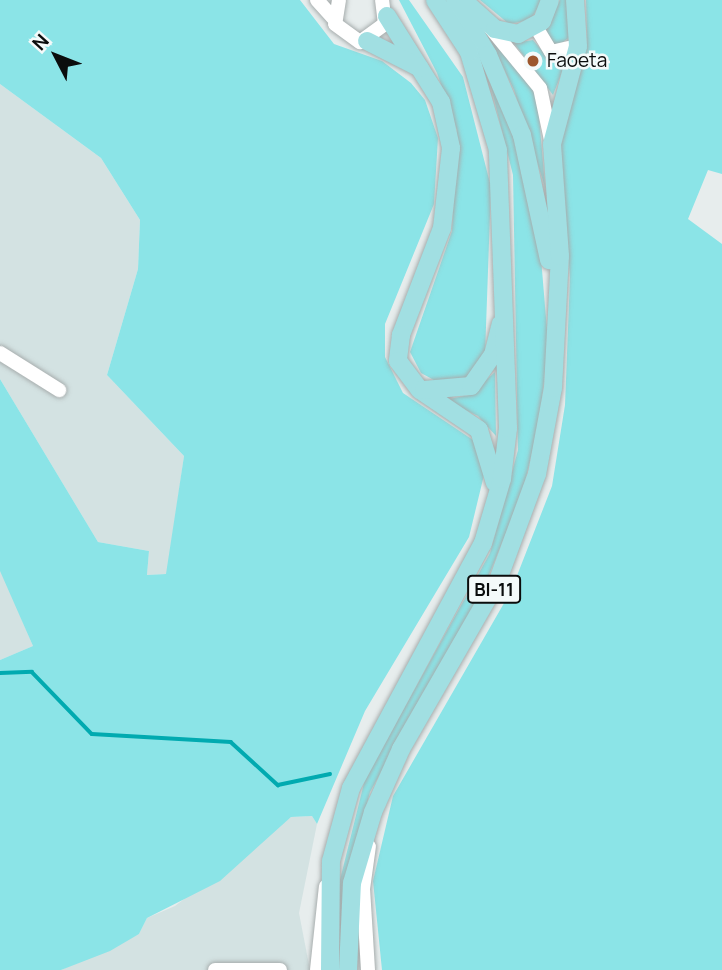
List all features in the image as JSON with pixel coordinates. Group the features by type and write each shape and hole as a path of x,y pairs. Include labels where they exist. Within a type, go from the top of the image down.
{"main road":[{"name":"BI-11","path":"330,970 331,861 362,761 471,569 498,499 508,428 506,304 492,117 469,52 435,0"},
{"name":"BI-11","path":"348,970 352,883 373,812 511,553 537,474 555,344 549,253 534,175 508,99 455,0"},
{"path":"462,0 485,22 505,33 536,27 550,0"},
{"path":"555,344 560,256 552,144 578,46 575,0"},
{"path":"384,4 441,102 451,148 442,228 398,347 403,372 420,390 487,441 498,499"},
{"path":"367,41 420,69"},
{"path":"420,390 459,392 484,373 506,304"}],"street":[{"path":"317,0 345,37 367,41 382,31 384,4"},
{"path":"334,19 339,0"},
{"path":"485,22 540,88 552,144"},
{"path":"536,27 551,52 578,46"},
{"path":"0,353 59,390"},
{"path":"368,970 363,889 373,812"},
{"path":"317,970 331,861"},
{"path":"215,970 280,970"}],"shaded area":[{"path":"0,0 300,0 334,44 382,61 411,83 425,100 438,138 434,204 385,324 385,357 403,393 476,442 484,475 469,537 365,711 317,824 312,816 291,817 220,881 147,918 139,934 110,951 61,970 0,970 0,660 33,646 0,571 0,379 98,542 149,551 147,575 166,574 184,456 107,375 138,269 140,220 101,158 0,84"},
{"path":"399,0 409,0 463,77 491,187 485,355 464,381 443,385 421,373 410,352 452,231 457,130 437,73"},
{"path":"480,0 543,0 530,20 509,24"},
{"path":"560,0 568,0 571,36 555,48 544,32"},
{"path":"586,0 722,0 722,174 708,170 688,219 722,244 722,970 382,970 373,881 393,796 511,591 552,486 565,405 570,277 560,146 587,40"},
{"path":"489,38 537,92 545,187 514,90"},
{"path":"533,40 550,60 567,59 553,95 514,43"},
{"path":"488,75 511,124 537,210 548,342 540,419 522,494 484,587 370,792 344,891 339,970 337,892 365,779 490,553 518,450 513,175"},
{"path":"0,84 101,158 140,220 138,269 107,375 184,456 167,574 147,575 149,551 98,542 0,379"},
{"path":"495,372 496,436 478,416 444,400 469,395"},
{"path":"0,567 33,646 0,660"},
{"path":"312,816 317,824 299,913 310,970 61,970 139,934 147,918 175,906 291,817"}],"waterway":[{"path":"0,673 32,672 92,734 231,742 278,785 330,774"}],"place":[{"name":"Faoeta","path":"533,61"}]}
